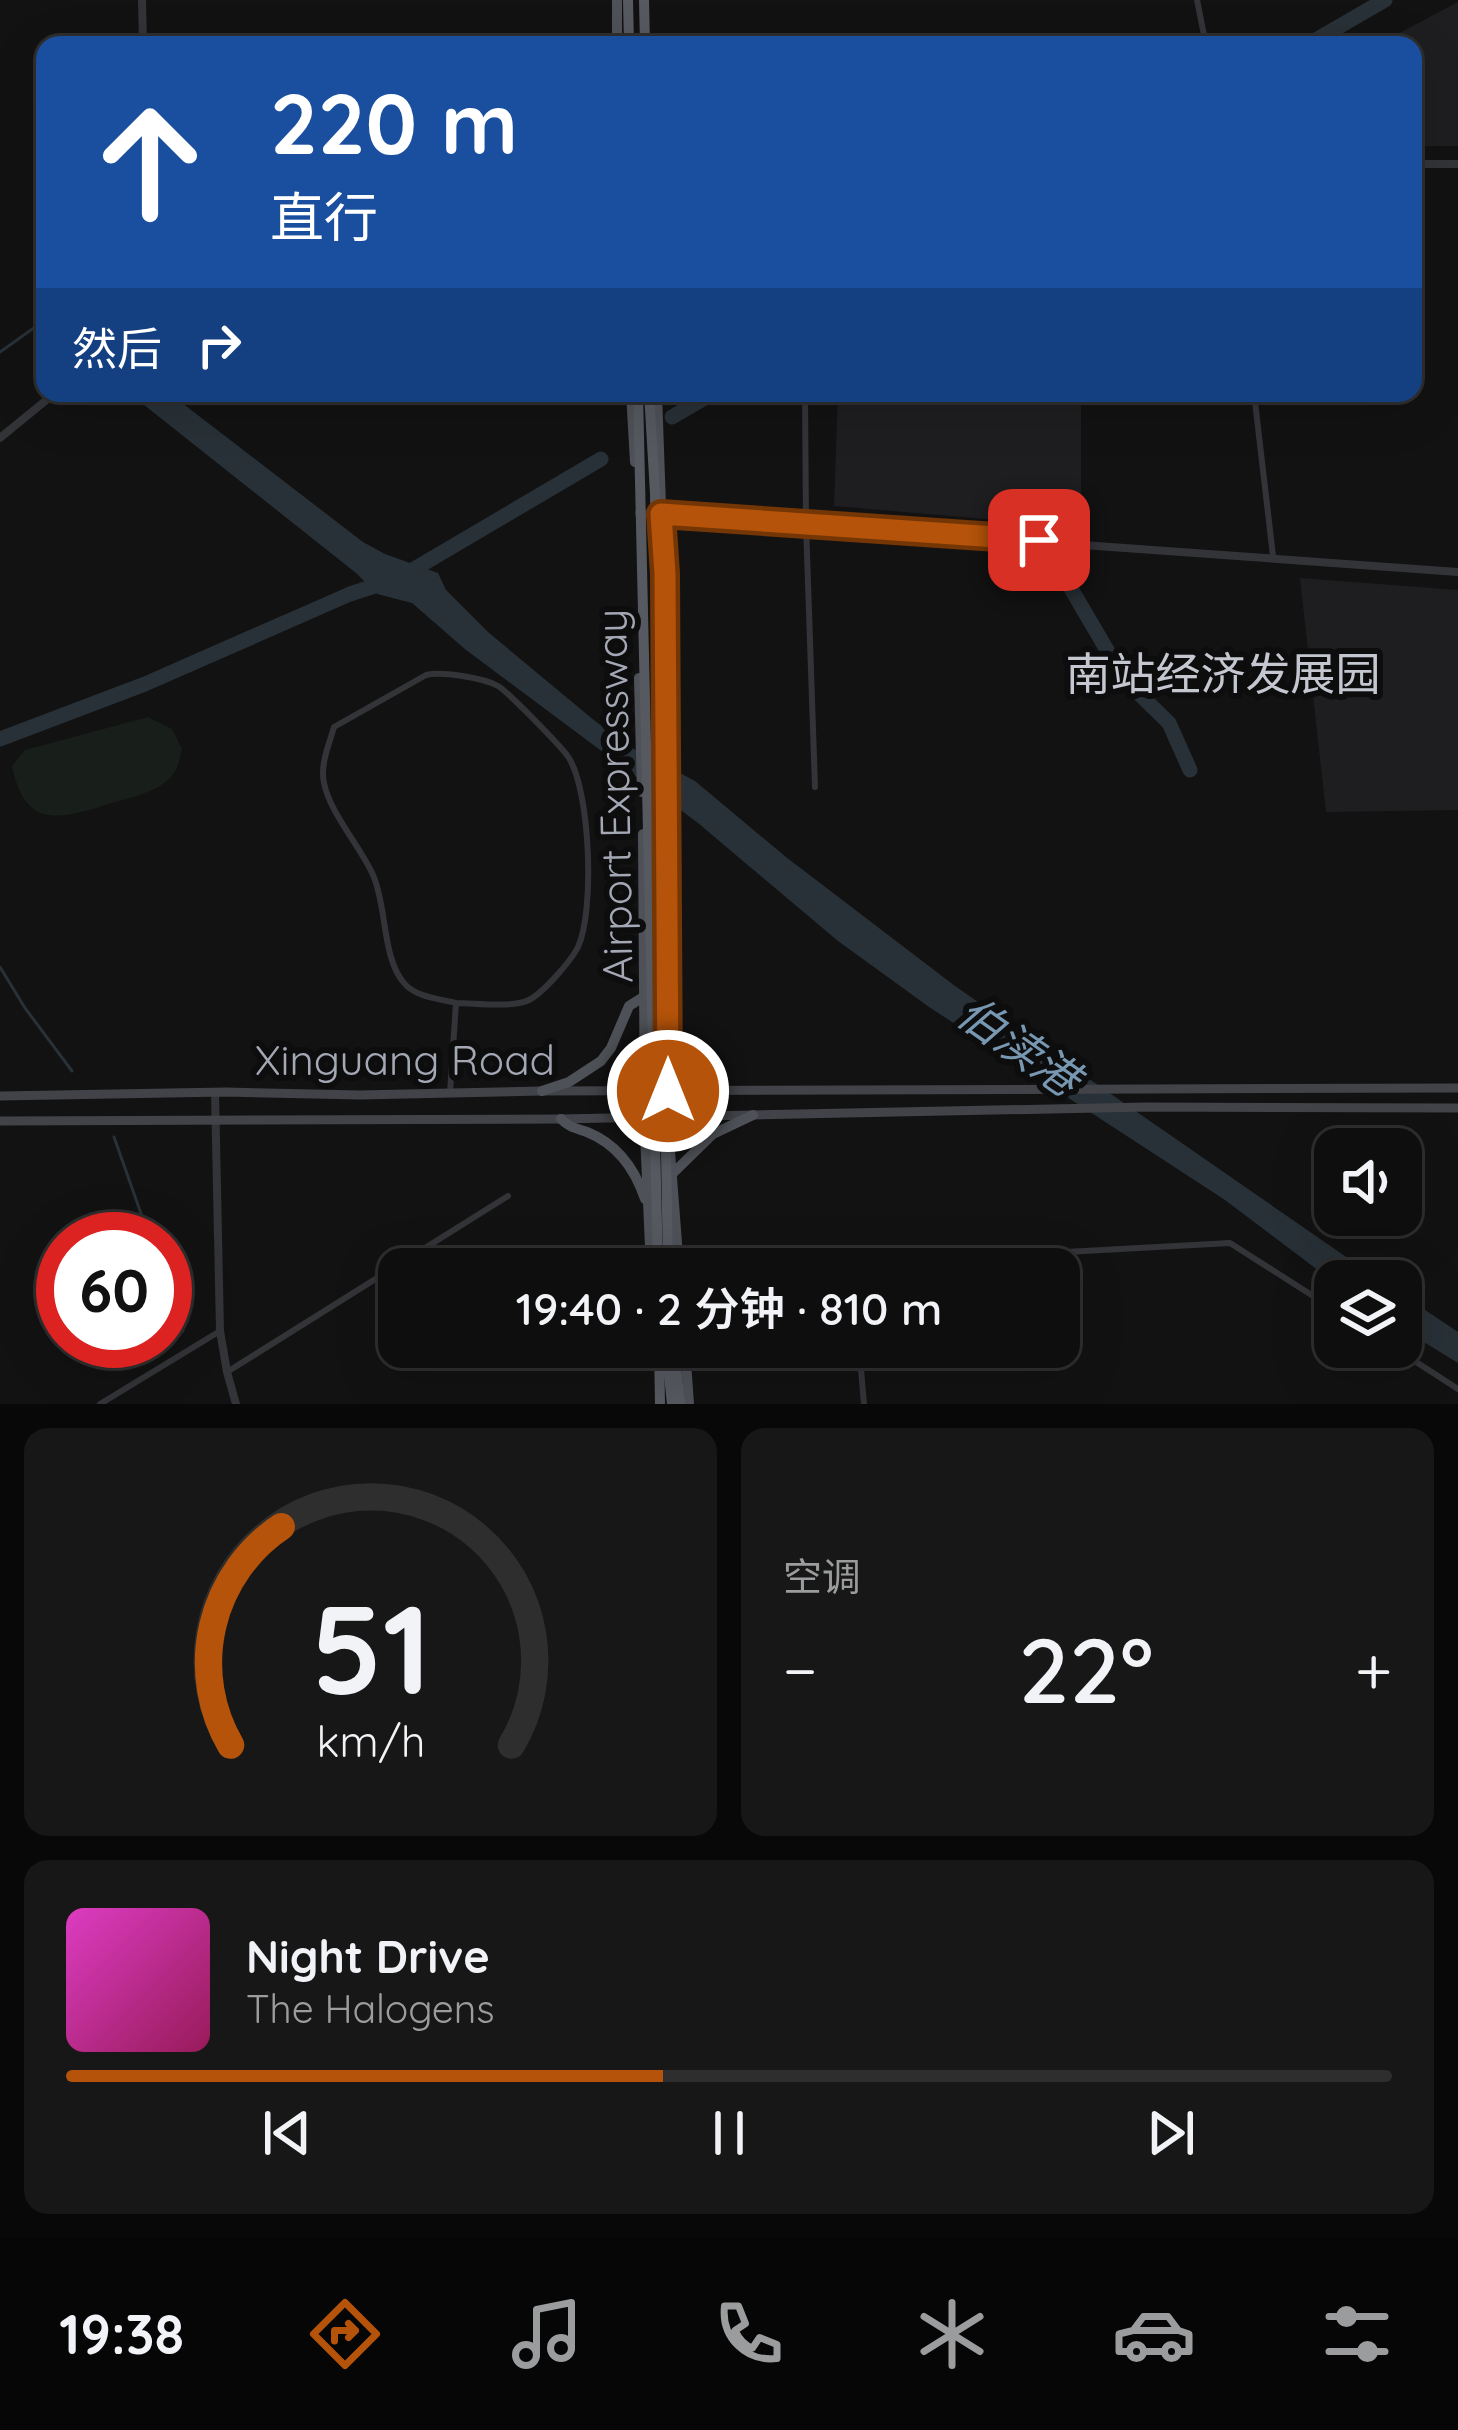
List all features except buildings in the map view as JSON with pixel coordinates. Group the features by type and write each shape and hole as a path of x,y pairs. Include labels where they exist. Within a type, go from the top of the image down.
{"highway":[{"path":"628,0 629,36"},
{"path":"646,0 647,36"},
{"name":"Airport Expressway","path":"634,402 654,1248"},
{"name":"Airport Expressway","path":"653,402 668,1248"},
{"path":"655,493 673,647 676,1064 668,1091"},
{"path":"667,1368 673,1404"},
{"path":"667,1368 673,1404"}],"main road":[{"path":"617,0 617,36"},
{"path":"634,402 645,1116 652,1248"},
{"path":"654,402 665,574 668,1116 677,1248"},
{"path":"542,1091 569,1082 601,1061 629,1006 645,996"},
{"name":"Xinguang Road","path":"0,1096 1458,1088"},
{"path":"749,1090 740,1104 753,1115"},
{"name":"Xinguang Road","path":"0,1121 561,1119 1144,1107 1458,1108"},
{"path":"672,1174 713,1134 753,1115"},
{"path":"561,1119 615,1147 641,1187 649,1211"},
{"path":"673,1404 681,1368"}],"street":[{"path":"142,0 143,36"},
{"path":"1197,0 1204,36"},
{"path":"1422,164 1458,164"},
{"path":"0,438 44,402"},
{"path":"806,402 815,787"},
{"path":"1255,402 1273,556"},
{"path":"638,513 1458,572"},
{"path":"438,672 497,686 569,758 583,797 588,843 586,906 578,947 542,992 524,1003 456,1003 405,986 392,957 373,874 325,788 322,770 334,727 438,672"},
{"path":"450,1093 456,1003"},
{"path":"214,1092 220,1331 236,1404"},
{"path":"227,1372 508,1196"},
{"path":"1080,1251 1230,1243 1314,1297"},
{"path":"100,1404 220,1331"},
{"path":"1422,1366 1458,1389"},
{"path":"861,1368 864,1404"}],"shaded area":[{"path":"1458,2 1458,146 1422,146 1422,36 1394,36"},
{"path":"838,402 1081,402 1081,527 834,506"},
{"path":"1300,578 1458,590 1458,810 1326,812"},
{"path":"148,717 172,729 182,749 176,770 166,782 78,813 48,815 26,802 12,766 25,750"}],"water":[{"name":"伯渎港","path":"140,402 181,402 363,542 438,573 446,590 488,632 595,721 632,748 695,781 955,986 1351,1260 1314,1260 1314,1267 1225,1200 929,1007 838,941 698,823 466,650 412,603 377,594"},
{"path":"1422,1308 1458,1332 1458,1363 1422,1341"}],"waterway":[{"path":"1323,36 1385,0"},
{"path":"0,352 36,326"},
{"path":"672,417 698,402"},
{"path":"0,739 399,578 601,459"},
{"path":"1056,563 1124,679 1169,723 1190,770"},
{"path":"0,967 72,1071"},
{"path":"114,1137 140,1212"}],"district":[{"name":"南站经济发展园","path":"1223,673"}],"route":[{"path":"668,1091 661,514 1039,540"}]}
